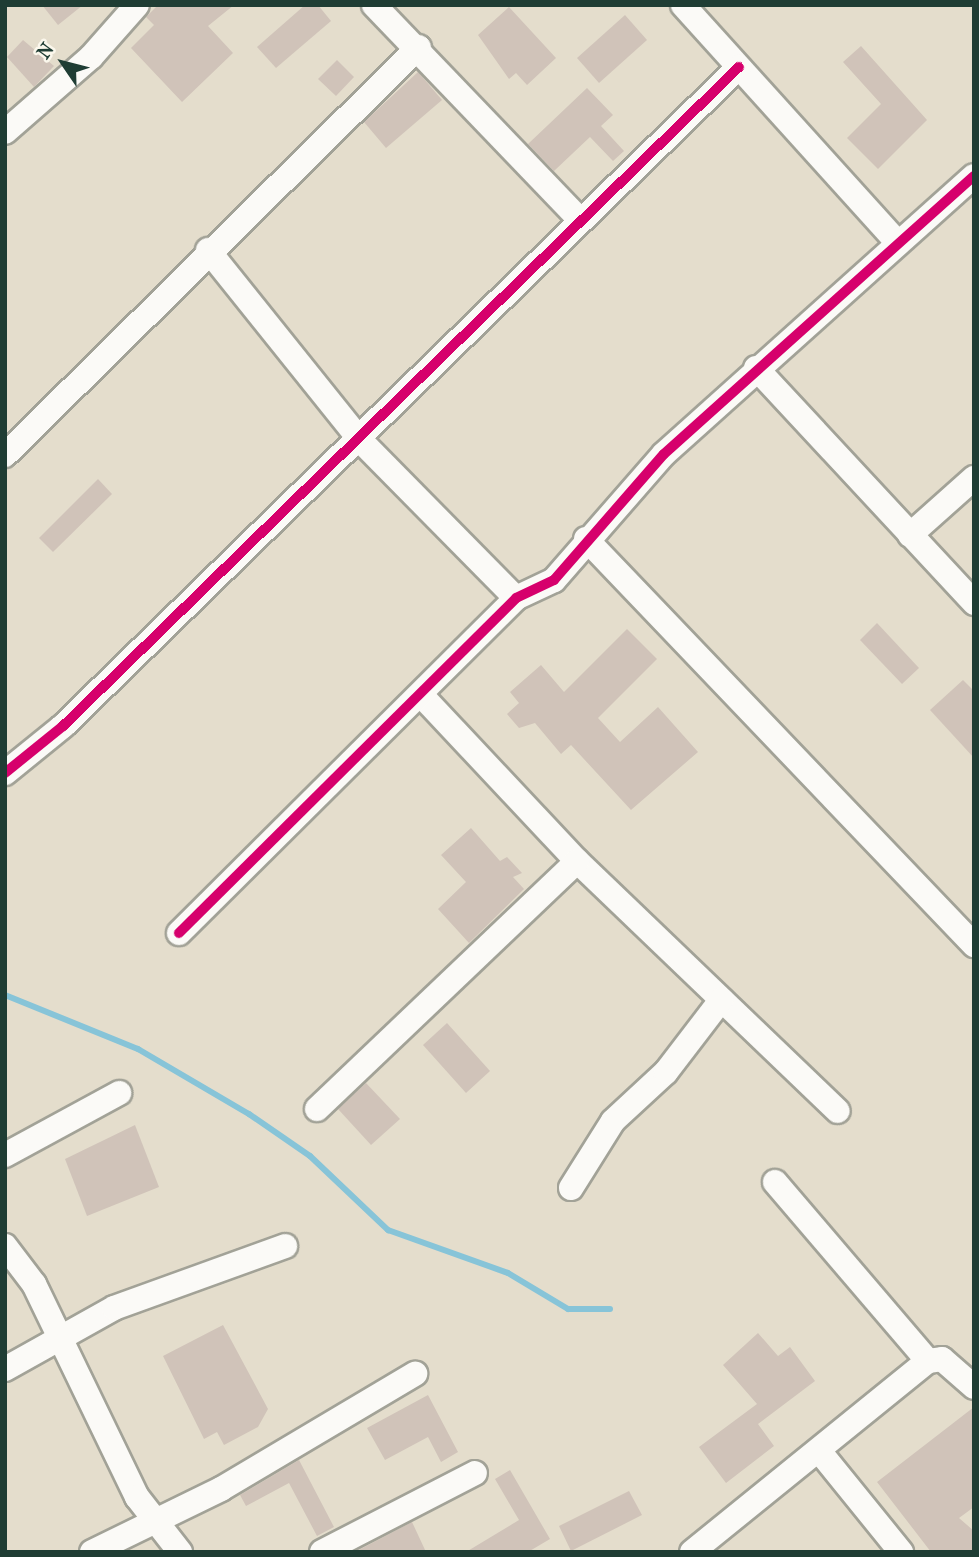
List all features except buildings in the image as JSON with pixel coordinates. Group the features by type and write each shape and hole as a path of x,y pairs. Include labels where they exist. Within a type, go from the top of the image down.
{"street":[{"path":"5,132 91,57 137,5"},
{"path":"374,5 419,47 579,219"},
{"path":"682,5 896,241"},
{"path":"5,456 208,250 419,47"},
{"path":"5,773 63,726 360,440 579,219 739,67"},
{"path":"179,933 422,696 516,598 554,580 586,539 755,368 896,241 974,176"},
{"path":"208,250 360,440 516,598"},
{"path":"755,368 974,603"},
{"path":"910,535 974,478"},
{"path":"586,539 974,945"},
{"path":"422,696 577,861 838,1111"},
{"path":"317,1109 577,861"},
{"path":"571,1188 613,1121 667,1072 721,1000"},
{"path":"5,1156 119,1093"},
{"path":"775,1182 929,1361"},
{"path":"5,1246 34,1284 137,1497 180,1552"},
{"path":"5,1369 114,1308 285,1246"},
{"path":"692,1552 820,1452 929,1361 942,1359 974,1387"},
{"path":"92,1552 156,1521 415,1374"},
{"path":"820,1452 901,1552"},
{"path":"322,1552 475,1473"}],"waterway":[{"path":"5,995 138,1049 249,1114 310,1156 388,1230 508,1273 568,1309 610,1309"}],"cycle path":[{"path":"5,773 63,726 739,67"},
{"path":"179,933 516,598 554,580 664,454 974,176"}]}
